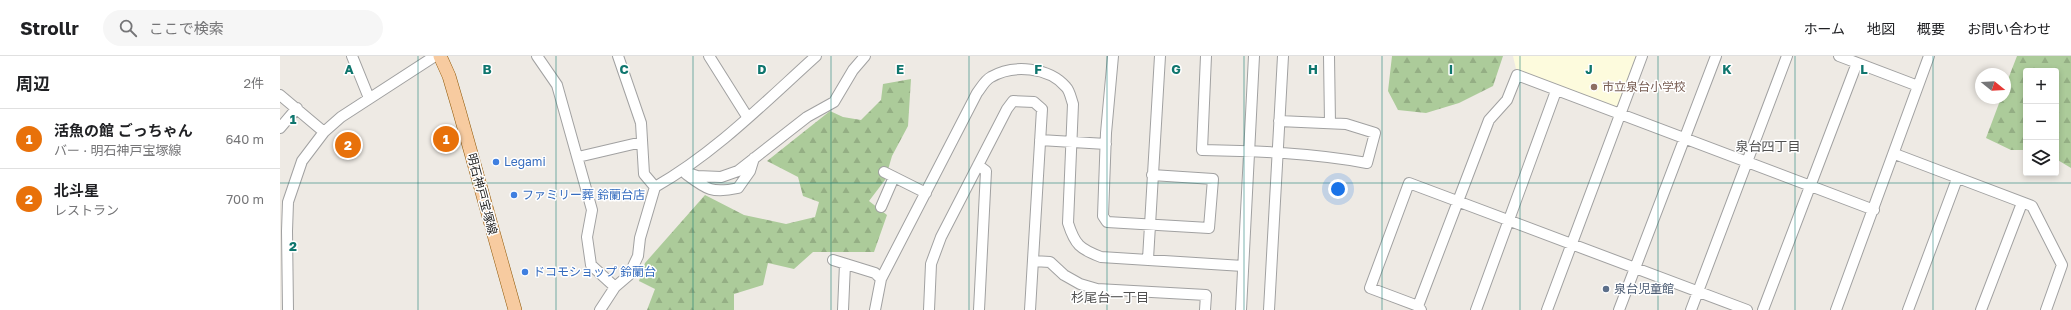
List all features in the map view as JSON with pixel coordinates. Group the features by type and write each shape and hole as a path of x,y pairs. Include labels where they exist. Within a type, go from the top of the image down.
{"main road":[{"name":"明石神戸宝塚線","path":"440,56 449,76 515,310"}],"street":[{"path":"352,56 369,98"},
{"path":"288,310 284,255 288,202 302,161 324,132 342,116 435,56"},
{"path":"537,56 556,85 578,157 592,210 587,237 591,265 615,286"},
{"path":"618,56 641,123 644,174 655,187"},
{"path":"600,310 615,286 629,275 638,256 640,238 655,187 682,172 748,118 816,56"},
{"path":"682,172 697,176 721,177 738,171 807,117 834,102 853,70 865,56"},
{"path":"1113,56 1106,144 1103,216 1107,222 1209,228 1212,180 1152,175"},
{"path":"1148,259 1160,56"},
{"path":"1206,56 1202,150 1249,151 1334,157 1367,163 1375,133 1346,124 1279,121"},
{"path":"1241,310 1254,56"},
{"path":"1269,310 1283,56"},
{"path":"1329,56 1330,123"},
{"path":"1547,310 1642,56"},
{"path":"1619,310 1716,56"},
{"path":"1691,310 1787,56"},
{"path":"1838,56 1918,86"},
{"path":"1836,310 1895,154 1929,56"},
{"path":"713,58 748,118"},
{"path":"1763,310 1857,63"},
{"path":"875,310 881,279 977,94 989,77 1003,71 1020,69 1039,71 1055,76 1067,88 1073,104 1068,223 1073,239 1086,251 1101,257 1243,266"},
{"path":"1747,310 1459,201 1409,183 1370,288 1420,308 1459,201 1489,120 1507,100 1517,75 1874,210"},
{"path":"1476,310 1556,91"},
{"path":"280,95 324,132"},
{"path":"930,310 931,264 941,237 1007,108 1013,101 1034,102 1042,109 1030,310"},
{"path":"281,125 296,108"},
{"path":"1040,140 1106,144"},
{"path":"578,157 642,142"},
{"path":"1895,154 1957,179 2032,206 2062,265 2046,310"},
{"path":"682,172 701,185 720,192 738,188 750,171 754,158"},
{"path":"978,165 986,171 980,310"},
{"path":"884,172 926,193"},
{"path":"881,207 894,177"},
{"path":"1908,310 1957,179"},
{"path":"1981,310 2022,203"},
{"path":"833,260 875,273 881,279"},
{"path":"1033,261 1050,262 1064,275 1080,284 1097,289 1206,296 1205,310"},
{"path":"843,310 845,264"}],"shaded area":[{"name":"市立泉台小学校","path":"1513,56 1638,56 1620,104 1614,107 1516,69"}],"green space":[{"path":"1392,56 1503,56 1493,86 1459,103 1426,113 1398,110 1388,91"},
{"path":"2017,56 2071,56 2071,168 2059,161 2059,68 2023,68 2023,150 2011,150 1986,138 1999,104 2011,104 2011,72"},
{"path":"911,79 908,126 892,156 885,180 869,201 887,215 874,252 813,252 794,269 768,263 763,285 734,294 734,310 647,310 655,289 639,281 645,263 705,195 744,215 786,224 815,217 819,202 803,196 798,177 767,161 830,111 843,117 861,120 881,100 883,84"}],"place":[{"name":"市立泉台小学校","path":"1594,87"},
{"name":"活魚の館 ごっちゃん","path":"446,139"},
{"name":"北斗星","path":"348,145"},
{"name":"Legami","path":"496,162"},
{"name":"ファミリー葬 鈴蘭台店","path":"514,195"},
{"name":"ドコモショップ 鈴蘭台","path":"525,272"},
{"name":"泉台児童館","path":"1606,289"}],"district":[{"name":"泉台四丁目","path":"1768,146"},
{"name":"杉尾台一丁目","path":"1110,297"}]}
